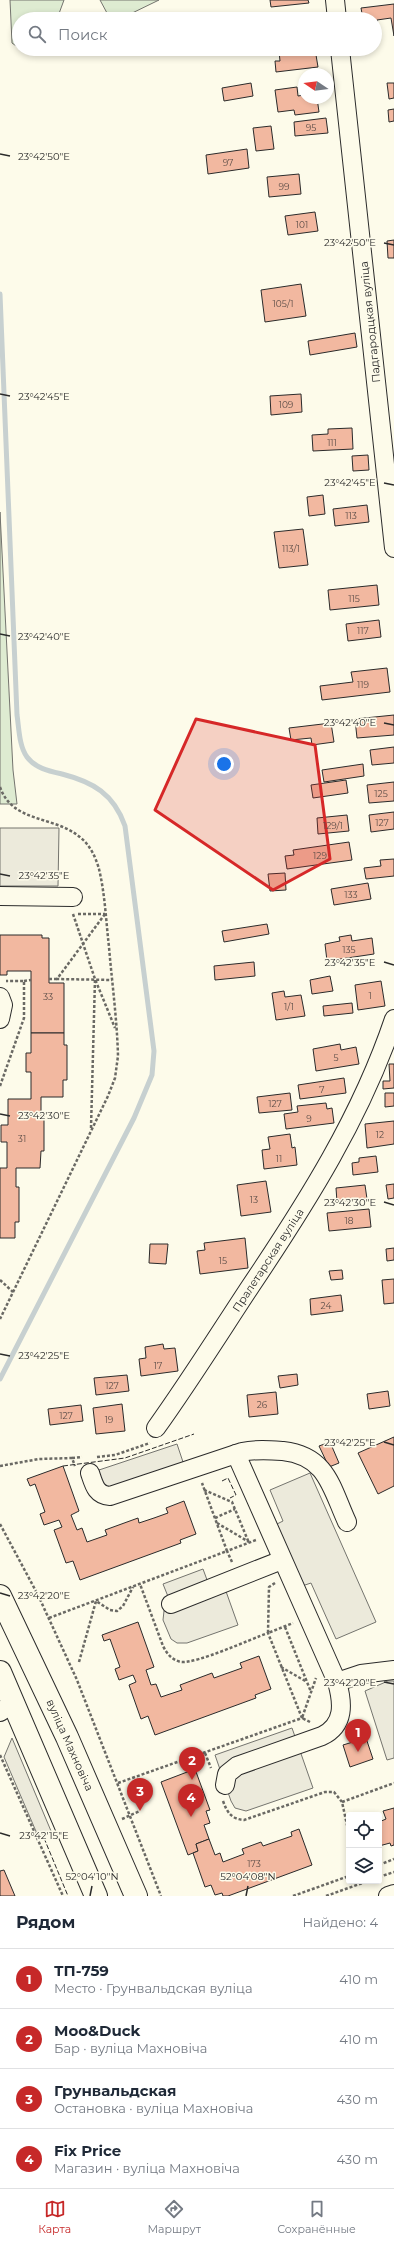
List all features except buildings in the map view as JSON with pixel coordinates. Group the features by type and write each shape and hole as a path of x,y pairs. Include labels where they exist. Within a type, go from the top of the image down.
{"main road":[{"name":"вуліца Махновіча","path":"0,1596 67,1738 136,1896"},
{"path":"0,1672 7,1707 96,1896"}],"street":[{"path":"335,0 336,12"},
{"name":"Падгародцкая вуліца","path":"341,56 394,548"},
{"path":"0,896 73,905"},
{"path":"0,997 3,1005 0,1019"},
{"name":"Пралетарская вуліца","path":"156,1434 187,1383 327,1168 364,1096 394,1019"},
{"path":"86,1465 99,1492 110,1496 236,1454 249,1451 271,1450 293,1452 311,1459 325,1475 347,1522"},
{"path":"220,1785 227,1774 237,1766 322,1736 333,1730 337,1725 342,1711 340,1695 336,1682 282,1560 272,1533 236,1454"},
{"path":"171,1604 282,1560"},
{"path":"336,1682 361,1674 394,1670"},
{"path":"388,1896 394,1894"}],"path":[{"path":"0,787 7,801 20,813 65,826 83,839 95,858 105,914 118,1056 115,1078 0,1319"},
{"path":"73,905 83,943 95,979 117,1032"},
{"path":"57,979 105,914"},
{"path":"49,979 112,980"},
{"path":"91,1130 95,979"},
{"path":"24,981 31,980"},
{"path":"0,1280 13,1292"},
{"path":"0,1466 39,1459 72,1458 86,1465 115,1455 156,1434"},
{"path":"72,1458 86,1465"},
{"path":"200,1479 238,1577"},
{"path":"204,1490 233,1501 249,1543"},
{"path":"214,1518 235,1509"},
{"path":"216,1523 249,1543"},
{"path":"0,1524 49,1618 77,1680 161,1896"},
{"path":"49,1618 272,1533"},
{"path":"140,1584 163,1646 168,1655 177,1661 193,1661 297,1622"},
{"path":"280,1584 272,1584 268,1590 268,1633 302,1718"},
{"path":"96,1601 110,1610 117,1610 123,1606 133,1587"},
{"path":"79,1662 96,1601"},
{"path":"285,1626 311,1693"},
{"path":"282,1667 307,1682"},
{"path":"302,1718 318,1672"},
{"path":"118,1783 302,1718 314,1723"},
{"path":"205,1753 220,1785 228,1814 244,1820 325,1792 334,1792 342,1802 346,1820"},
{"path":"0,1755 62,1896"},
{"path":"342,1802 394,1783"},
{"path":"382,1864 394,1859"},
{"path":"382,1876 394,1872"},
{"path":"293,1896 346,1877"},
{"path":"326,1896 360,1884"}],"highlighted area":[{"path":"196,719 315,745 330,859 273,890 155,810"}],"green space":[{"path":"10,0 64,0 60,12 12,12 12,43"},
{"path":"100,0 159,0 134,12 106,12"},
{"path":"0,512 13,770 17,804 0,804"}],"shaded area":[{"path":"0,828 59,828 58,886 0,886"},
{"path":"177,1444 186,1471 99,1500 90,1473"},
{"path":"310,1473 376,1622 336,1639 311,1583 302,1586 275,1525 283,1521 270,1490"},
{"path":"203,1569 210,1588 223,1583 238,1625 187,1643 177,1643 171,1639 163,1620 164,1611 171,1604 163,1584"},
{"path":"388,1681 394,1681 394,1758 387,1760 365,1691"},
{"path":"292,1728 313,1788 246,1811 235,1808 231,1801 215,1755"},
{"path":"12,1738 51,1831 38,1836 4,1757"}],"waterway":[{"path":"0,294 17,715 22,748 24,753 34,764 52,772 83,781 101,791 115,806 125,826 154,1051 152,1075 134,1118 0,1379"}],"fence":[{"path":"63,1466 125,1458 194,1434"},
{"path":"222,1481 228,1478 236,1495 230,1498"},
{"path":"44,1838 68,1896"}],"place":[{"name":"ТП-759","path":"358,1752"},
{"name":"Моо&Duck","path":"192,1780"},
{"name":"Грунвальдская","path":"140,1811"},
{"name":"Fix Price","path":"191,1817"}]}
